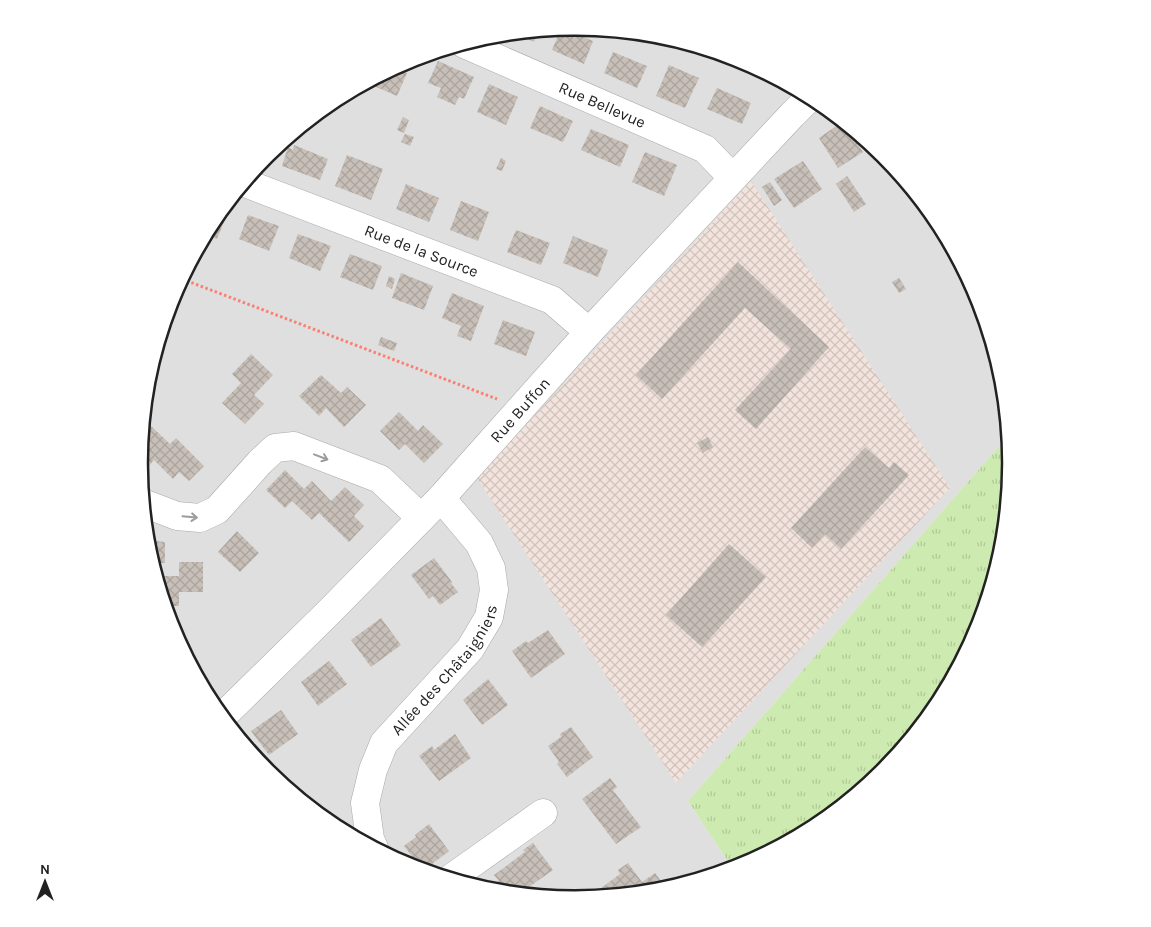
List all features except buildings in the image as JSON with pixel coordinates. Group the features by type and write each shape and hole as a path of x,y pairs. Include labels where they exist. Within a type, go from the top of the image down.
{"street":[{"name":"Rue Bellevue","path":"474,49 705,149 732,178"},
{"name":"Rue Buffon","path":"228,711 441,498 589,332 805,103"},
{"name":"Rue de la Source","path":"251,185 552,300 589,332"},
{"path":"151,506 177,516 200,518 217,510 275,448 294,446 380,480 421,518"},
{"name":"Allée des Châtaigniers","path":"370,838 365,803 373,770 384,743 470,649 488,617 494,590 491,568 479,543 441,498"},
{"path":"457,874 543,813"}],"path":[{"path":"189,282 521,408"}],"shaded area":[{"path":"548,37 603,37 659,44 686,51 713,59 764,80 813,108 836,125 878,161 897,182 931,226 946,250 959,275 980,326 995,380 1002,443 688,801 728,862 659,883 603,890 548,890 492,883 438,868 412,858 362,834 338,819 273,766 237,724 205,677 192,652 171,601 156,547 152,519 148,464 149,436 156,380 163,353 171,326 192,275 220,226 237,203 273,161 294,142 338,108 362,93 387,80 438,59 492,44 520,40"},
{"path":"751,181 950,488 676,783 477,478"}],"green space":[{"path":"1002,443 1002,491 999,519 995,547 980,601 959,652 946,677 931,701 897,745 857,785 813,819 764,847 728,862 688,801"}]}
